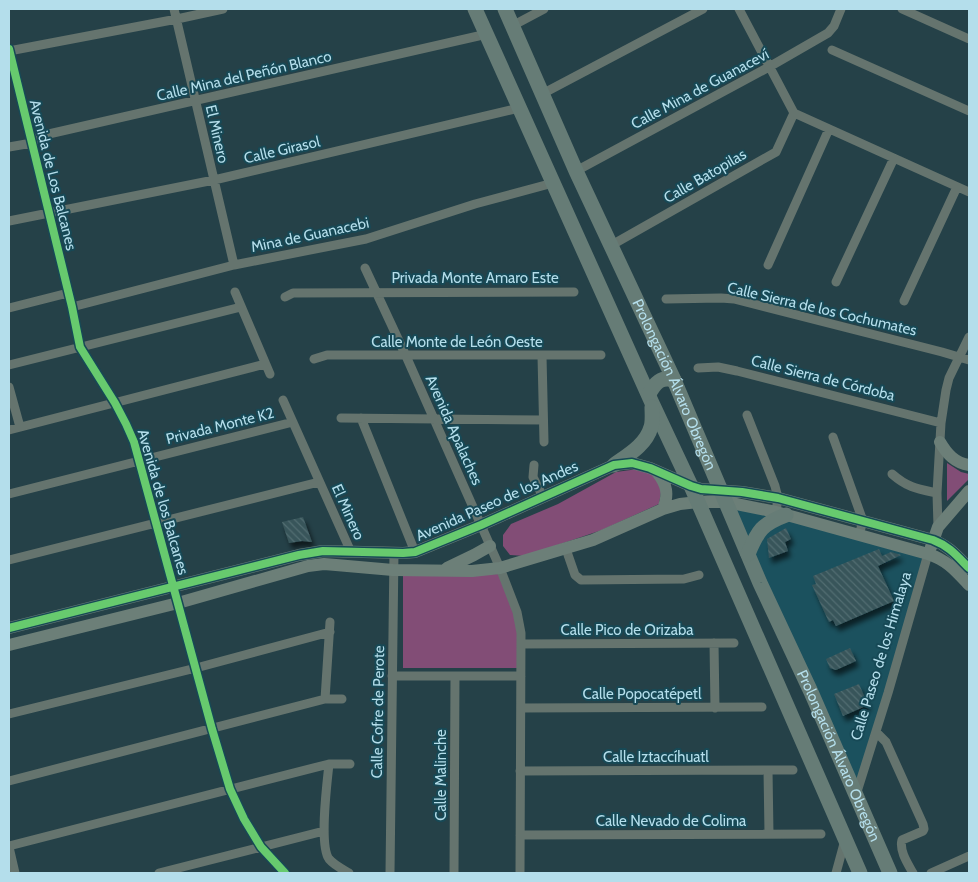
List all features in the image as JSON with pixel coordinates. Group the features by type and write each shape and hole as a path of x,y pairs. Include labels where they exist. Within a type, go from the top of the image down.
{"main road":[{"name":"Prolongación Álvaro Obregón","path":"475,9 691,486 860,873"},
{"name":"Prolongación Álvaro Obregón","path":"504,9 610,246 674,380 760,583 811,692 890,873"},
{"path":"521,112 543,132 552,130 554,123"},
{"path":"614,465 638,448 647,437 652,421 650,398 657,382 666,379 674,380"},
{"path":"748,554 754,538 781,514"}],"street":[{"name":"El Minero","path":"174,9 234,265"},
{"path":"9,50 223,9"},
{"path":"512,26 544,9"},
{"path":"542,94 703,9"},
{"path":"739,9 794,113 969,192"},
{"name":"Calle Mina de Guanaceví","path":"576,171 770,67 828,33 834,26 841,9"},
{"path":"902,9 969,39"},
{"name":"Calle Mina del Peñón Blanco","path":"9,147 32,142 40,136 487,34"},
{"name":"Avenida de Los Balcanes","path":"9,50 11,68 32,142 72,307"},
{"path":"832,50 969,111"},
{"name":"Calle Girasol","path":"9,221 214,180 521,112"},
{"name":"Calle Batopilas","path":"610,246 776,152 794,113"},
{"path":"768,265 829,129"},
{"path":"836,282 894,158"},
{"name":"Mina de Guanacebi","path":"72,307 234,265 366,239 475,204 553,183"},
{"path":"904,301 957,187"},
{"name":"Avenida Apalaches","path":"365,268 481,525 517,612 521,633 520,873"},
{"path":"235,292 270,374"},
{"name":"Privada Monte Amaro Este","path":"285,297 293,293 574,292"},
{"path":"9,308 68,293"},
{"name":"Calle Sierra de los Cochumates","path":"666,299 734,299 969,360"},
{"name":"Avenida de los Balcanes","path":"72,307 80,347 115,403 134,442 230,789 244,819 262,847 285,873"},
{"path":"9,365 241,307"},
{"path":"938,527 937,493 941,423 947,384 969,337"},
{"name":"Calle Monte de León Oeste","path":"314,359 327,355 601,355"},
{"path":"542,356 544,442"},
{"path":"9,430 265,364"},
{"name":"Calle Sierra de Córdoba","path":"698,368 718,367 737,370 941,423"},
{"path":"9,387 20,427"},
{"name":"El Minero","path":"283,400 351,552"},
{"path":"746,416 775,486 781,514"},
{"path":"341,418 543,420"},
{"path":"361,418 415,552"},
{"name":"Privada Monte K2","path":"9,494 293,422"},
{"path":"833,437 863,521 859,535"},
{"path":"940,442 957,462 969,466"},
{"name":"Avenida Paseo de los Andes","path":"9,628 299,555 324,551 415,552 481,525 614,465 632,463 650,468 691,486 781,514 928,554 950,565 969,585"},
{"path":"534,465 533,477 543,497"},
{"path":"657,472 666,486 666,502 663,509"},
{"path":"892,474 914,488 937,493"},
{"path":"9,560 319,482"},
{"name":"Calle Paseo de los Himalaya","path":"856,795 933,540 938,527 969,491"},
{"name":"Avenida Paseo de los Andes","path":"9,645 178,603 308,566 336,564 394,570 472,571 500,568 593,540 663,509 742,492 778,498 933,540 944,544 969,568"},
{"path":"442,570 490,546"},
{"path":"566,549 575,575 580,580 684,579 699,575"},
{"name":"Calle Cofre de Perote","path":"390,873 394,552"},
{"path":"325,699 330,622"},
{"path":"9,714 196,668 330,632"},
{"path":"714,643 715,708"},
{"name":"Calle Pico de Orizaba","path":"521,644 734,643"},
{"path":"392,676 521,676"},
{"name":"Calle Malinche","path":"454,873 455,676"},
{"path":"9,781 325,699 342,699"},
{"name":"Calle Popocatépetl","path":"521,708 762,707"},
{"path":"876,732 886,742 924,824 923,831 902,840 901,843 902,850 913,873"},
{"path":"329,764 324,831 326,848 330,859 335,865 348,873"},
{"path":"15,873 9,846 329,764 350,764"},
{"path":"768,770 769,834"},
{"name":"Calle Iztaccíhuatl","path":"520,771 793,770"},
{"path":"159,873 324,831"},
{"name":"Calle Nevado de Colima","path":"520,835 821,834"},
{"path":"836,873 846,840"},
{"path":"931,873 969,856"}],"shaded area":[{"path":"947,463 961,472 969,474 969,479 947,501"},
{"path":"638,469 657,476 662,486 659,504 602,530 525,556 510,555 503,546 503,535 511,524 558,504 616,472"},
{"path":"726,502 928,554 856,795"},
{"path":"499,574 517,621 518,668 403,668 403,576"}],"building":[{"path":"303,517 312,542 289,543 282,522"},
{"path":"786,528 791,539 785,542 788,551 769,558 767,539"},
{"path":"879,549 882,556 891,552 901,555 878,566 894,601 836,626 833,620 829,622 812,585 816,584 813,576"},
{"path":"850,648 856,661 836,670 830,668 826,659"},
{"path":"859,684 868,705 843,716 834,694"}],"cycle path":[{"path":"9,49 80,347 115,403 134,442 230,789 244,819 261,847 285,873"},
{"path":"9,628 299,555 323,551 415,552 481,525 614,465 632,463 650,468 701,489 742,492 778,498 933,540 948,548 969,568"}]}
